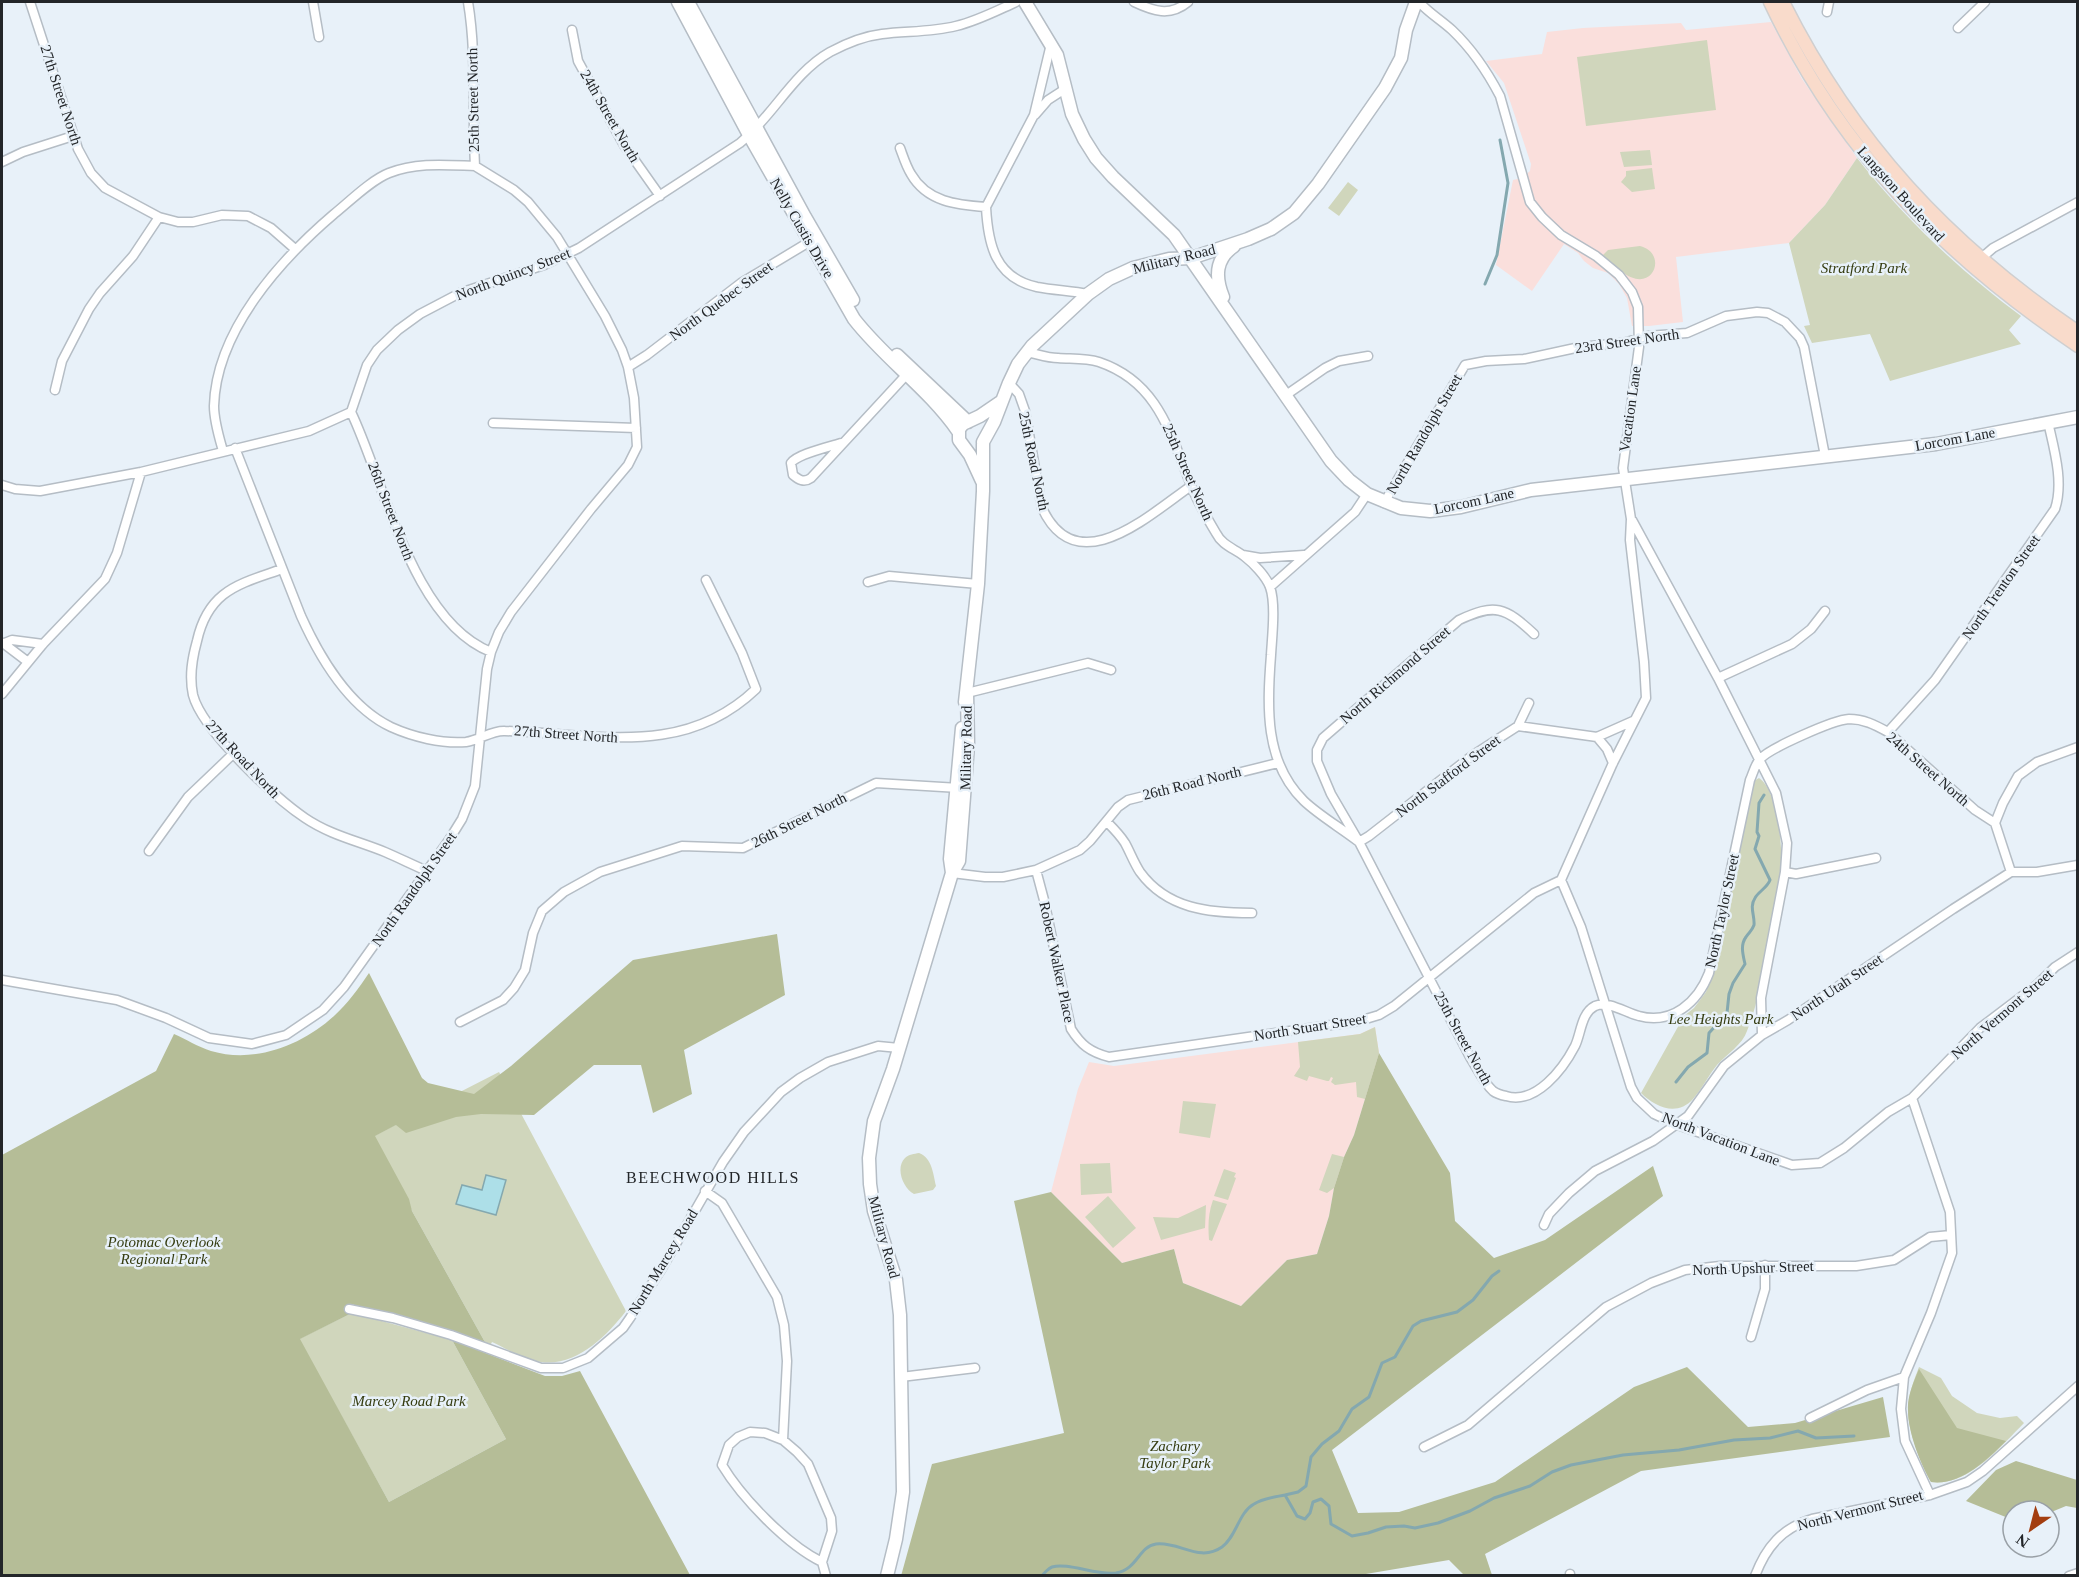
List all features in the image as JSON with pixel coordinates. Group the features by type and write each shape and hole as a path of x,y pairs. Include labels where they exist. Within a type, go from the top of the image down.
{"main road":[{"name":"Lorcom Lane","path":"1025,2 1057,55 1072,114 1084,140 1096,158 1174,235 1331,460 1349,480 1367,494 1384,503 1414,510 1446,510 1511,493 1936,444 2078,417"},
{"name":"Military Road","path":"887,1575 896,1539 903,1492 900,1315 896,1280 874,1211 869,1158 874,1121 899,1048 952,873 959,861 961,788 968,745 967,693 978,584 983,443 1018,364 1051,327 1088,294 1109,279 1133,268 1169,259 1191,258 1248,239 1271,229 1294,213 1384,88 1401,58 1406,30 1417,2"},
{"name":"Langston Boulevard","path":"1770,2 1808,73 1859,148 1910,207 1976,263 2071,332 2078,346"},
{"name":"Langston Boulevard","path":"1783,2 1824,76 1865,136 1976,263"},
{"name":"Nelly Custis Drive","path":"686,3 753,132 875,345 969,422"},
{"path":"1230,314 1219,286 1217,270 1220,260 1227,251 1248,239"},
{"name":"Nelly Custis Drive","path":"909,372 943,410 958,431"},
{"path":"983,482 959,440 958,431 961,425 986,413 1002,400"},
{"path":"965,448 974,451 983,443 979,430 969,422"}],"street":[{"name":"27th Street North","path":"30,2 78,149 92,173 105,188 159,217 178,222 193,222 222,215 248,216 271,228 295,249"},
{"path":"313,2 319,37"},
{"name":"25th Street North","path":"468,2 472,26 475,166 514,190 528,202 568,254 605,316 622,350 634,398 636,428"},
{"name":"North Quincy Street","path":"351,412 367,365 384,343 406,324 447,299 568,254 660,196 753,132 813,64 830,52 848,43 880,34 921,32 955,27 983,18 1016,2"},
{"path":"1134,2 1151,10 1168,12 1179,9 1188,2"},
{"name":"Vacation Lane","path":"1417,2 1452,30 1494,85 1500,96 1530,202 1561,235 1596,256 1619,275 1632,292 1638,307 1639,339 1623,461 1631,519 1630,540 1646,698 1613,763 1561,880"},
{"path":"1827,12 1829,2"},
{"path":"1958,28 1985,2"},
{"name":"24th Street North","path":"572,30 578,61 624,145 660,196"},
{"path":"1051,43 1034,115 986,207 990,247 1001,267 1015,279 1036,287 1088,294"},
{"path":"1034,115 1048,100 1065,89"},
{"path":"2,162 23,152 73,136"},
{"path":"900,148 911,175 927,192 953,204 986,207"},
{"path":"223,451 214,407 217,380 225,352 242,318 295,249 349,202 387,173 428,164 475,166"},
{"path":"1976,263 1993,248 2078,202"},
{"path":"55,390 62,361 89,309 133,256 159,217"},
{"name":"North Quebec Street","path":"628,367 741,283 813,239"},
{"name":"23rd Street North","path":"1465,365 1486,361 1524,359 1580,347 1623,344 1649,336 1687,333 1726,316 1757,312 1778,317 1792,329 1804,347 1825,456"},
{"name":"25th Street North","path":"1027,352 1058,358 1096,361 1125,375 1153,400 1163,416 1191,486 1217,536 1224,544 1243,555 1254,565 1270,586 1272,605 1268,705 1271,735 1278,763 1291,786 1305,801 1359,842"},
{"path":"1286,395 1339,361 1368,356"},
{"name":"North Randolph Street","path":"1384,503 1465,365"},
{"path":"841,443 794,458 791,469 793,475 798,480 809,480 909,372"},
{"name":"25th Road North","path":"1009,383 1019,394 1025,411 1042,508 1057,530 1066,536 1092,542 1111,538 1191,486"},
{"path":"2,485 15,489 40,491 141,472 309,431 351,412"},
{"name":"26th Street North","path":"351,412 370,455 408,559 431,599 457,631 470,642 491,652"},
{"name":"North Trenton Street","path":"1888,732 1941,672 2055,509 2059,493 2058,478 2048,422"},
{"path":"493,423 636,428"},
{"name":"North Randolph Street","path":"2,980 117,1000 166,1018 209,1038 252,1044 286,1035 323,1010 344,987 449,840 470,800 476,777 487,669 499,632 511,612 591,509 632,461 637,447 636,428"},
{"name":"27th Street North","path":"235,448 312,642 330,670 358,702 390,726 421,737 460,742 502,730 633,739 658,736 704,722 739,706 756,689 742,653 706,580"},
{"path":"2,694 43,644 105,579 117,553 141,472"},
{"name":"North Randolph Street","path":"1270,586 1355,512 1367,494"},
{"path":"1631,519 1718,678 1776,793 1787,843 1785,872 1761,998 1762,1035"},
{"path":"1243,555 1260,558 1305,555"},
{"name":"27th Road North","path":"282,569 243,584 222,596 205,616 195,646 191,671 194,697 206,722 286,804 307,819 356,843 384,852 427,871"},
{"path":"868,582 889,576 978,584"},
{"name":"North Richmond Street","path":"1337,806 1317,762 1317,750 1323,738 1459,620 1478,611 1504,611 1515,617 1534,634"},
{"path":"1718,678 1792,644 1811,629 1825,611"},
{"path":"2,643 12,640 43,644"},
{"path":"2,643 28,662"},
{"path":"967,693 1088,663 1111,670"},
{"name":"North Stafford Street","path":"1359,842 1473,755 1518,726 1529,703"},
{"name":"24th Street North","path":"1759,759 1833,721 1858,720 1871,723 1888,732 1975,810 1995,823"},
{"path":"1518,726 1597,737 1633,721"},
{"path":"1597,737 1607,749 1613,763"},
{"path":"2078,747 2037,762 2018,776 2003,802 1995,823 2011,872 2037,872 2078,865"},
{"path":"149,851 188,797 234,753"},
{"name":"North Taylor Street","path":"1604,1004 1650,1018 1674,1014 1689,1005 1698,995 1709,973 1745,798 1759,759"},
{"name":"26th Road North","path":"952,873 1003,877 1036,870 1080,850 1118,807 1139,796 1278,763"},
{"name":"26th Street North","path":"460,1023 502,999 514,988 525,970 533,933 542,911 564,892 600,872 682,846 743,848 876,783 961,788"},
{"name":"25th Street North","path":"1337,806 1359,842 1470,1057 1485,1082 1495,1093 1513,1098 1532,1093 1556,1075 1576,1044 1588,1012 1604,1004"},
{"path":"1107,822 1124,841 1139,870 1154,888 1172,901 1211,912 1252,913"},
{"path":"1785,872 1796,874 1876,858"},
{"name":"Robert Walker Place","path":"1036,870 1071,1029 1079,1042 1088,1050"},
{"name":"North Utah Street","path":"1545,1225 1549,1214 1594,1171 1653,1141 1688,1116 1724,1066 1762,1035 2011,872"},
{"name":"North Vacation Lane","path":"1561,880 1581,927 1620,1057 1637,1098 1654,1114 1675,1124 1792,1165 1820,1163 1844,1148 1888,1112 1912,1098"},
{"name":"North Stuart Street","path":"1088,1050 1108,1057 1359,1021 1379,1015 1394,1006 1534,893 1561,880"},
{"name":"North Vermont Street","path":"1755,1575 1770,1545 1797,1524 1930,1495 1905,1441 1901,1409 1904,1377 1931,1313 1952,1253 1950,1212 1912,1098 1980,1028 2038,984 2055,967 2078,952"},
{"name":"North Marcey Road","path":"349,1310 393,1318 451,1335 541,1368 563,1368 588,1358 623,1328 647,1293 705,1191 744,1132 781,1092 800,1077 828,1062 878,1046 899,1048"},
{"path":"705,1191 722,1203 777,1296 784,1325 787,1361 783,1440"},
{"name":"North Upshur Street","path":"1424,1446 1468,1425 1606,1308 1651,1283 1685,1270 1720,1266 1856,1266 1894,1260 1930,1237 1951,1235"},
{"path":"1752,1336 1765,1288 1765,1265"},
{"path":"901,1377 975,1368"},
{"path":"1810,1418 1867,1390 1904,1377"},
{"path":"1930,1495 1975,1478 2078,1386"},
{"path":"822,1562 811,1556 767,1519 736,1488 722,1465 729,1445 738,1437 750,1432 765,1433 783,1440 808,1464 831,1518 832,1531 822,1562 826,1575"},
{"path":"2069,1575 2078,1573"}],"shaded area":[{"path":"1771,22 1802,79 1857,158 1825,205 1789,243 1676,257 1683,322 1649,326 1632,326 1627,298 1619,284 1608,273 1593,268 1578,253 1564,244 1532,291 1496,265 1513,180 1522,178 1530,171 1531,164 1504,83 1486,61 1542,54 1547,32 1681,23 1686,30"},
{"path":"1375,1027 1379,1053 1354,1135 1334,1188 1329,1216 1317,1254 1287,1260 1241,1306 1183,1283 1174,1249 1122,1263 1051,1192 1078,1089 1089,1062 1114,1066 1360,1034"}],"green space":[{"path":"1707,40 1716,110 1586,126 1577,57"},
{"path":"1650,150 1652,165 1624,167 1620,152"},
{"name":"Stratford Park","path":"1857,158 1894,202 1933,242 2021,316 2009,330 2021,344 1890,381 1870,334 1812,343 1804,326 1810,325 1789,243 1825,205"},
{"path":"1652,168 1655,189 1632,192 1621,182 1626,176 1626,171"},
{"path":"1348,182 1358,190 1339,216 1328,208"},
{"path":"1640,246 1649,250 1654,257 1655,264 1649,276 1642,279 1632,278 1603,255 1608,250"},
{"name":"Lee Heights Park","path":"1759,778 1766,785 1775,808 1780,837 1781,864 1778,898 1755,1008 1745,1036 1717,1065 1693,1099 1680,1108 1659,1106 1641,1093 1684,1016 1694,1008 1706,992 1716,962 1754,781"},
{"name":"Potomac Overlook Regional Park","path":"777,934 785,995 684,1050 692,1094 653,1113 641,1065 594,1065 534,1115 481,1114 456,1117 406,1133 396,1125 375,1136 409,1199 412,1211 486,1344 351,1304 352,1313 300,1339 389,1502 506,1439 452,1340 545,1376 562,1376 580,1371 690,1575 2,1576 2,1155 156,1071 174,1034 211,1051 228,1054 244,1055 277,1049 307,1036 334,1016 369,973 422,1078 428,1083 474,1094 511,1066 633,960"},
{"path":"1375,1027 1379,1053 1365,1099 1357,1097 1356,1082 1335,1085 1331,1082 1333,1078 1331,1077 1327,1081 1309,1076 1307,1081 1294,1076 1300,1067 1298,1042 1360,1034"},
{"name":"Zachary Taylor Park","path":"1379,1053 1450,1173 1455,1221 1494,1258 1545,1240 1653,1166 1663,1196 1332,1450 1358,1513 1399,1512 1495,1482 1634,1387 1687,1367 1748,1427 1795,1423 1883,1397 1890,1437 1641,1471 1485,1554 1492,1575 1464,1575 1449,1560 1354,1576 901,1576 932,1464 1064,1433 1014,1201 1051,1192 1122,1263 1174,1249 1183,1283 1241,1306 1287,1260 1317,1254 1329,1216 1334,1188 1354,1135"},
{"path":"499,1072 626,1311 610,1330 589,1348 566,1360 535,1361 492,1342 490,1346 486,1344 412,1211 374,1136"},
{"path":"1183,1101 1216,1104 1210,1138 1179,1133"},
{"path":"919,1153 927,1158 936,1186 933,1190 914,1194 904,1183 901,1167 907,1157"},
{"path":"1332,1154 1344,1157 1334,1188 1327,1193 1319,1190"},
{"path":"1110,1163 1112,1193 1081,1195 1080,1164"},
{"path":"1224,1169 1236,1173 1228,1200 1214,1196"},
{"path":"1108,1196 1136,1228 1113,1248 1085,1217"},
{"path":"1213,1200 1227,1204 1212,1241 1209,1240 1209,1225"},
{"path":"1206,1205 1205,1228 1161,1240 1153,1217 1178,1218"},
{"name":"Marcey Road Park","path":"352,1313 452,1340 506,1439 389,1502 299,1339"},
{"path":"1919,1367 1941,1378 1952,1396 1977,1413 2000,1418 2017,1416 2024,1423 1994,1454 1970,1472 1945,1482 1931,1482 1915,1446 1908,1417 1910,1393"},
{"path":"1919,1369 1957,1428 2006,1441 1981,1464 1952,1480 1931,1482 1912,1437 1908,1405 1911,1389"},
{"path":"2016,1461 2077,1480 2077,1508 2066,1506 2061,1508 2061,1499 2001,1499 2001,1515 1966,1501 1996,1470"}],"water":[{"path":"486,1175 506,1180 496,1215 456,1204 462,1185 482,1190"}],"waterway":[{"path":"1485,284 1497,255 1508,183 1500,140"},
{"path":"1676,1082 1688,1067 1707,1053 1709,1033 1727,1013 1733,983 1745,964 1743,947 1744,940 1754,925 1753,901 1770,880 1755,849 1759,836 1757,832 1759,803 1764,795"},
{"path":"1285,1495 1298,1492 1306,1486 1311,1457 1322,1444 1339,1431 1352,1409 1369,1397 1382,1363 1395,1357 1413,1326 1421,1321 1457,1312 1473,1300 1492,1276 1499,1271"},
{"path":"1042,1576 1051,1568 1059,1566 1100,1573 1116,1573 1129,1567 1145,1549 1156,1544 1173,1545 1205,1553 1214,1551 1227,1542 1244,1513 1254,1504 1261,1500 1285,1495 1297,1516 1305,1519 1310,1513 1313,1502 1321,1499 1329,1506 1331,1524 1352,1536 1386,1527 1415,1528 1438,1523 1470,1511 1494,1498 1530,1486 1552,1472 1571,1465 1623,1455 1679,1450 1734,1440 1770,1438 1798,1431 1816,1438 1854,1436"}],"district":[{"name":"BEECHWOOD HILLS","path":"713,1177"}]}
